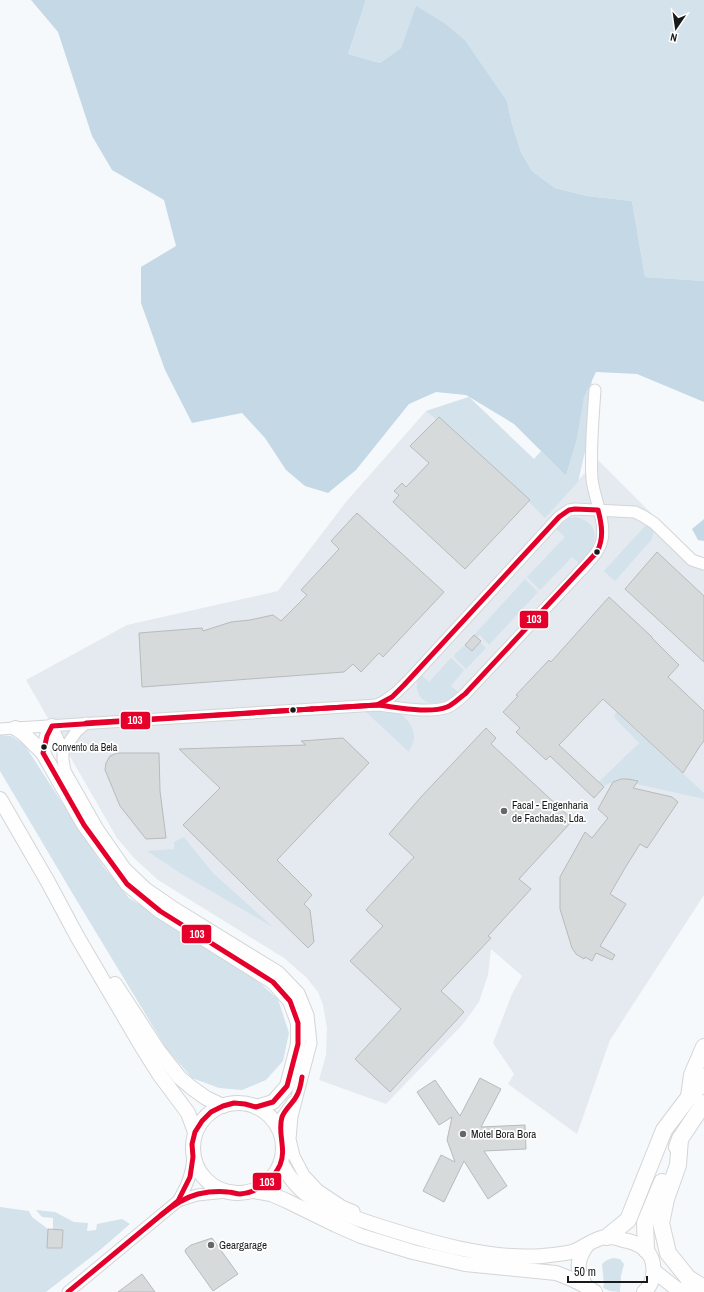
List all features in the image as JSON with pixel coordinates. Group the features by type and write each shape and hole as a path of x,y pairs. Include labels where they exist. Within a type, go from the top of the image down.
{"highway":[{"path":"700,1101 692,1075 704,1047"},
{"path":"646,1250 645,1223 680,1139 700,1101 698,1088 704,1077"},
{"path":"607,1237 628,1220 664,1130 700,1101"},
{"path":"680,1139 678,1165 666,1199 661,1223 668,1253 688,1278 704,1288"}],"main road":[{"path":"43,753 47,736 52,726"},
{"path":"15,728 24,734 43,753 84,825 127,884 160,911 273,982 290,1001 298,1023 298,1044 287,1086 273,1102 256,1107"},
{"path":"0,799 142,1048 188,1113 195,1132"},
{"path":"48,882 178,1077 206,1098 223,1106"},
{"path":"239,1104 256,1107 266,1113 274,1121 279,1130 283,1152 281,1163 274,1175 265,1184 253,1191 240,1194 227,1192 214,1187 204,1179 197,1169 193,1157 192,1144 195,1132 202,1121 211,1112 223,1106 239,1104"},
{"path":"281,1163 296,1186 312,1198 330,1208 416,1238 468,1250 535,1256 559,1254 587,1246"},
{"path":"253,1191 270,1194 287,1201 361,1236 413,1252 465,1264 556,1273 591,1289"},
{"path":"591,1289 580,1277 578,1266 580,1255 587,1246 596,1239 607,1237 622,1239 637,1244 646,1250 652,1260 654,1271 652,1282 644,1292"},
{"path":"654,1271 677,1289 692,1292"}],"street":[{"path":"0,729 377,705 418,710 439,710 447,707 466,694 601,546 603,538 602,527 592,479 595,390"},
{"path":"377,705 385,702 412,677 559,517 569,510 635,512 654,523 692,560 704,564"},
{"path":"86,723 76,732 63,751 62,760 65,771 98,829 125,868 146,888 175,908 279,972 299,993 308,1015 311,1043 292,1116 290,1139 294,1156 304,1174 318,1190 342,1206 371,1219 379,1226"},
{"path":"52,726 63,751"},
{"path":"279,1130 283,1116 298,1095"},
{"path":"178,1201 190,1178 193,1157"},
{"path":"68,1292 178,1201 198,1194 227,1192"}],"shaded area":[{"path":"31,0 366,0 348,54 380,63 401,48 416,6 446,24 465,40 507,101 512,124 521,152 532,171 555,188 587,196 632,201 645,277 704,281 704,402 637,374 596,372 584,397 577,439 566,476 514,424 466,395 436,392 409,404 356,470 328,493 305,486 286,470 265,438 242,413 192,423 165,370 141,303 141,267 176,246 164,200 112,170 92,136 58,32"},
{"path":"366,0 704,0 704,281 645,277 632,201 587,196 555,188 532,171 521,152 512,124 507,101 465,40 446,24 416,7 401,48 380,63 348,54"},
{"path":"592,379 587,443 578,482 545,518 529,502 530,500 439,417 436,419 426,411 469,397 534,459 541,451 566,476 577,439 584,396"},
{"path":"469,397 567,491 598,460 704,566 704,895 610,1040 577,1134 508,1084 514,1074 493,1043 512,994 522,976 491,949 488,975 479,1002 463,1024 386,1104 319,1080 326,1055 327,1028 323,1005 318,992 307,978 284,958 158,880 135,859 117,838 26,680 127,625 278,591 346,502 426,411"},
{"path":"576,517 587,522 594,530 595,540 593,546 588,555 580,564 572,557 540,590 527,577 565,537 556,529 569,518"},
{"path":"704,519 704,541 698,540 692,529"},
{"path":"646,525 654,531 652,539 615,581 604,571"},
{"path":"525,579 538,592 489,645 480,635 477,637 474,635"},
{"path":"480,642 486,648 466,669 454,655 465,645 472,651"},
{"path":"451,658 464,670 451,686 459,693 439,703 427,702 417,691 418,681 421,675 429,682"},
{"path":"365,711 393,712 400,714 406,719 414,733 413,743 409,752"},
{"path":"616,712 704,793 704,799 636,784 638,781 620,780 604,786 599,782 639,743 614,717"},
{"path":"0,735 11,736 24,744 103,866 129,898 247,972 278,999 289,1033 283,1061 266,1080 242,1090 219,1088 192,1078 166,1048 0,771"},
{"path":"184,837 213,873 273,927 180,873 147,851 174,849 174,842"},
{"path":"0,1207 29,1211 32,1217 48,1229 48,1248 62,1248 63,1230 53,1230 53,1218 42,1217 36,1210 55,1212 74,1222 88,1223 87,1231 96,1230 97,1224 122,1219 130,1224 100,1250 46,1292 0,1292"},
{"path":"613,1258 620,1259 624,1264 621,1276 620,1292 610,1291 603,1288 602,1264"}],"building":[{"path":"439,417 530,500 465,569 393,502 399,495 394,491 402,483 406,487 429,463 410,446"},
{"path":"357,513 444,592 383,657 379,653 361,672 353,664 344,672 142,687 139,633 202,628 203,631 231,622 273,615 281,621 307,595 301,590 339,549 331,541"},
{"path":"657,552 704,596 704,662 625,589"},
{"path":"609,597 652,637 679,665 668,677 704,711 704,741 683,773 603,699 559,745 604,787 594,798 550,756 546,760 516,732 520,728 503,712 518,696 516,695 549,660 551,662"},
{"path":"474,635 481,641 472,651 465,645"},
{"path":"486,728 496,738 491,744 573,820 519,879 531,889 488,936 491,938 441,991 464,1012 390,1092 355,1059 401,1009 350,961 383,926 366,910 414,857 389,834 421,797"},
{"path":"343,738 369,763 277,860 312,895 304,904 310,910 314,942 308,948 183,825 220,788 179,749 306,745 301,741"},
{"path":"117,753 159,753 160,791 166,838 146,839 120,806 105,770 106,763 110,756"},
{"path":"621,779 638,781 633,788 672,797 678,802 647,848 640,844 610,894 626,904 600,946 615,955 612,960 596,953 592,961 585,957 584,959 576,954 572,948 560,909 560,877 585,832 592,838 608,818 598,809 613,782"},
{"path":"480,1078 501,1089 481,1127 525,1125 526,1149 484,1151 507,1186 488,1199 464,1161 444,1202 423,1191 441,1155 455,1162 447,1140 452,1117 439,1125 417,1092 435,1080 460,1116"},
{"path":"48,1229 63,1230 62,1248 47,1248"},
{"path":"212,1238 238,1274 213,1291 185,1251 191,1245"},
{"path":"142,1274 155,1292 118,1292"}],"transit line":[{"name":"103","path":"575,509 598,510 602,531 601,542 597,552 465,694 450,706 440,709 422,710 377,705 392,697 404,685 559,517 569,510 575,509"},
{"name":"103","path":"312,709 377,705"},
{"name":"103","path":"312,709 377,705"},
{"name":"103","path":"68,1292 178,1201 190,1177 193,1157 192,1144 195,1132 202,1121 211,1112 223,1106 234,1103 256,1107 273,1102 287,1086 298,1044 298,1023 290,1001 273,982 160,911 127,884 84,825 43,753 47,736 52,726 312,709"},
{"name":"103","path":"86,723 312,709"},
{"name":"103","path":"161,1215 169,1208 187,1198 201,1193 246,1193 264,1185 269,1181 277,1171 282,1159 282,1117 297,1095 302,1077"}],"place":[{"name":"Convento da Bela","path":"44,747"},
{"name":"Facal - Engenharia de Fachadas, Lda.","path":"504,811"},
{"name":"Motel Bora Bora","path":"463,1134"},
{"name":"Geargarage","path":"211,1245"}]}
